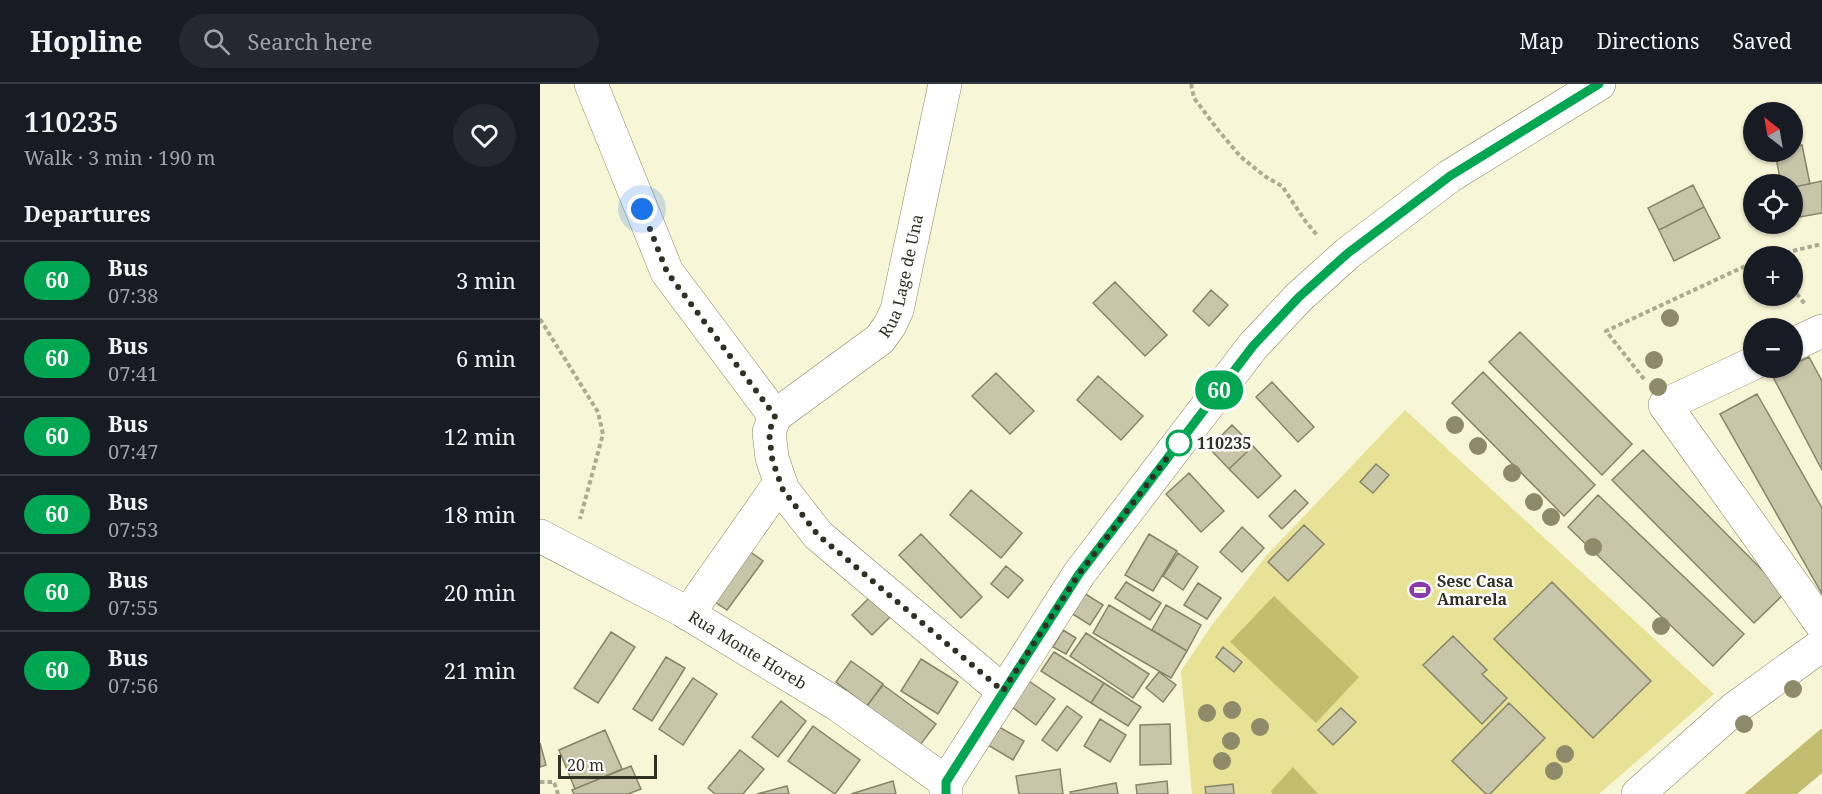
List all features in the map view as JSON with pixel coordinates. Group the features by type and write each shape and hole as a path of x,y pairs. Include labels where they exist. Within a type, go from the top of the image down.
{"street":[{"path":"591,84 667,272 775,416 769,432 772,458 783,490 818,535 1003,691"},
{"name":"Rua Lage de Una","path":"775,416 880,339 890,325 897,310 945,84"},
{"path":"946,788 1003,691 1079,574 1253,346 1299,297 1339,261 1450,176 1599,84"},
{"path":"1803,340 1822,331"},
{"path":"1743,368 1665,405 1822,625"},
{"path":"688,614 780,483"},
{"name":"Rua Monte Horeb","path":"540,536 688,614 838,705 946,788"},
{"path":"1638,794 1735,708 1822,645"}],"path":[{"path":"1191,84 1194,98 1218,130 1241,157 1266,177 1282,186 1306,222 1339,261"},
{"path":"1803,248 1822,244"},
{"path":"1665,405 1606,331 1743,267"},
{"path":"540,319 598,412 603,434 572,551"},
{"path":"540,782 554,782 558,794"}],"shaded area":[{"name":"Sesc Casa Amarela","path":"1405,410 1714,694 1599,794 1192,794 1181,671 1212,625 1267,555"},
{"path":"1274,596 1359,677 1316,723 1230,642"},
{"path":"1822,728 1822,773 1797,794 1744,794"},
{"path":"1293,767 1318,794 1272,794 1271,791"}],"building":[{"path":"1803,150 1810,184 1803,185 1803,174 1779,174 1777,162 1803,162"},
{"path":"1822,181 1822,213 1803,216 1803,185"},
{"path":"1693,185 1704,207 1659,230 1648,208"},
{"path":"1704,207 1720,238 1674,261 1659,230"},
{"path":"1115,282 1167,335 1145,356 1093,303"},
{"path":"1211,290 1228,305 1209,326 1193,311"},
{"path":"1520,332 1632,444 1602,475 1489,362"},
{"path":"1809,357 1822,381 1822,470 1774,378 1803,378 1803,360"},
{"path":"1483,372 1595,485 1564,516 1452,403"},
{"path":"996,373 1034,411 1010,434 972,396"},
{"path":"1098,376 1143,416 1121,440 1077,400"},
{"path":"1272,382 1314,427 1298,442 1256,397"},
{"path":"1757,394 1822,508 1822,594 1720,414"},
{"path":"1232,425 1253,446 1229,469 1209,448"},
{"path":"1253,446 1281,476 1258,498 1229,469"},
{"path":"1643,450 1785,593 1754,623 1612,480"},
{"path":"1376,464 1389,475 1373,493 1360,482"},
{"path":"1189,473 1224,511 1201,532 1166,494"},
{"path":"971,490 1022,533 1001,558 950,515"},
{"path":"1295,490 1308,503 1282,529 1269,516"},
{"path":"1598,495 1744,634 1713,666 1568,527"},
{"path":"1304,525 1324,544 1288,581 1268,562"},
{"path":"1242,527 1264,548 1242,572 1220,552"},
{"path":"921,534 982,597 961,618 899,555"},
{"path":"1149,534 1177,551 1153,591 1125,575"},
{"path":"745,548 763,561 727,610 709,598"},
{"path":"1178,553 1198,567 1183,590 1163,576"},
{"path":"1006,566 1023,580 1008,598 991,584"},
{"path":"1126,582 1161,603 1150,620 1115,598"},
{"path":"1552,582 1651,681 1593,738 1494,639"},
{"path":"1198,583 1221,598 1207,619 1184,605"},
{"path":"1084,593 1103,605 1090,625 1071,613"},
{"path":"871,596 891,616 872,635 852,615"},
{"path":"1109,605 1187,651 1171,678 1093,633"},
{"path":"1166,605 1201,625 1187,651 1152,630"},
{"path":"1063,630 1076,638 1066,654 1053,647"},
{"path":"611,632 635,647 598,703 574,688"},
{"path":"1086,633 1149,674 1133,698 1070,656"},
{"path":"1453,636 1487,670 1482,674 1507,698 1482,724 1423,665"},
{"path":"1223,647 1242,662 1234,672 1216,657"},
{"path":"1054,652 1104,683 1091,703 1041,671"},
{"path":"666,657 685,668 652,721 633,709"},
{"path":"921,659 958,682 938,714 901,691"},
{"path":"851,661 883,684 867,706 836,682"},
{"path":"1159,672 1176,685 1163,702 1146,688"},
{"path":"693,678 717,694 683,745 659,729"},
{"path":"1026,679 1055,699 1036,725 1008,704"},
{"path":"1104,683 1141,707 1128,726 1091,703"},
{"path":"883,685 936,724 920,745 867,706"},
{"path":"781,701 806,721 778,757 752,737"},
{"path":"1509,703 1545,738 1490,794 1486,794 1452,761"},
{"path":"1067,706 1082,717 1057,751 1042,740"},
{"path":"1341,708 1356,722 1333,745 1318,730"},
{"path":"1100,719 1126,735 1110,762 1084,746"},
{"path":"1170,724 1171,764 1140,765 1140,725"},
{"path":"813,726 860,760 835,794 788,761"},
{"path":"999,727 1024,741 1013,760 988,745"},
{"path":"605,730 622,769 575,789 559,750"},
{"path":"540,743 546,765 540,767"},
{"path":"740,750 764,769 743,794 715,794 708,788"},
{"path":"631,766 641,789 628,794 574,794 572,790"},
{"path":"1060,769 1063,794 1019,794 1016,776"},
{"path":"893,781 896,794 851,794"},
{"path":"1167,781 1168,794 1137,794 1136,785"},
{"path":"1116,783 1118,794 1071,794 1070,792"},
{"path":"1233,784 1234,794 1206,794 1205,787"},
{"path":"787,786 789,794 757,794"}],"bus line":[{"name":"60","path":"946,794 946,782 1079,574 1253,346 1299,297 1348,253 1450,176 1599,84"}],"place":[{"name":"110235","path":"1179,443"},
{"name":"Sesc Casa Amarela","path":"1420,590"}],"route":[{"path":"642,209 667,272 775,416 769,432 772,458 783,490 818,535 1003,691 1079,574 1180,441 1179,443"}]}
